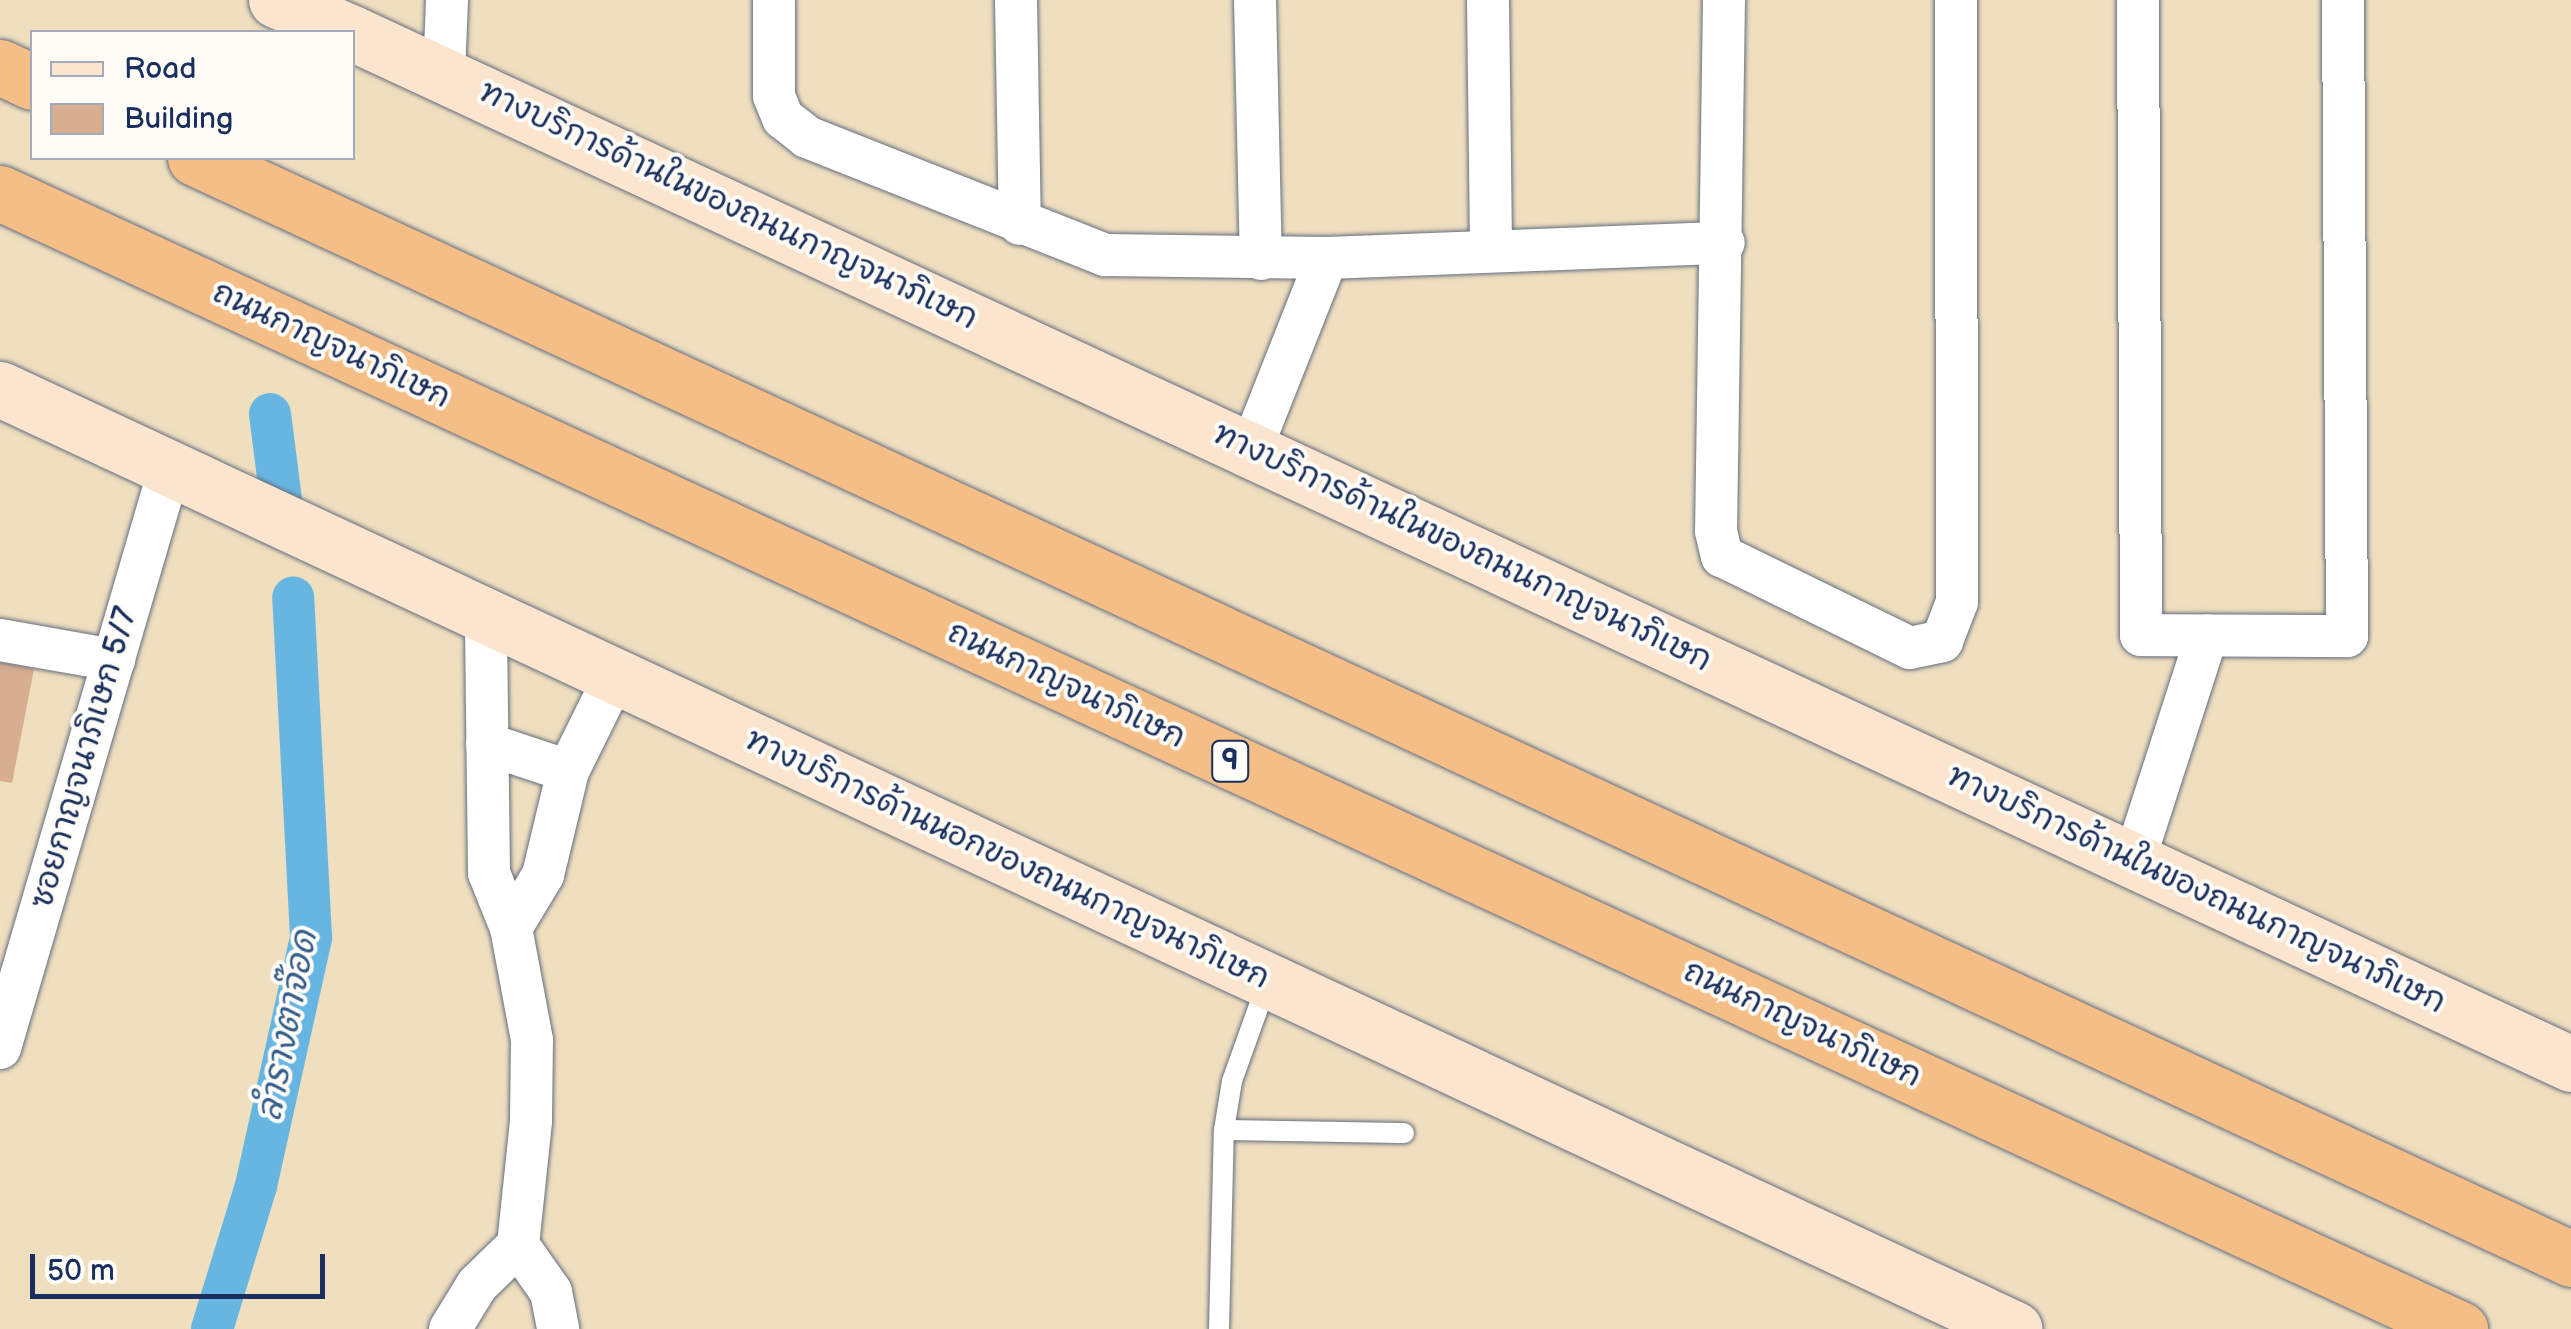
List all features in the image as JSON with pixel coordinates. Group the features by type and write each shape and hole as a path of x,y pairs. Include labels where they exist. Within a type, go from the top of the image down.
{"highway":[{"path":"0,67 30,81"},
{"path":"199,160 2571,1259"},
{"name":"ถนนกาญจนาภิเษก","path":"0,193 2460,1329"}],"main road":[{"name":"ทางบริการด้านในของถนนกาญจนาภิเษก","path":"276,0 344,30"},
{"name":"ทางบริการด้านในของถนนกาญจนาภิเษก","path":"355,35 1252,446 2571,1064"},
{"name":"ทางบริการด้านนอกของถนนกาญจนาภิเษก","path":"0,389 613,680 1268,980 2014,1329"}],"street":[{"path":"444,73 447,0"},
{"path":"774,0 774,96 783,118 808,137 1105,255 1327,258 1724,244"},
{"path":"1016,0 1020,224"},
{"path":"1255,0 1262,259"},
{"path":"1488,0 1491,251"},
{"path":"1724,0 1724,244 1716,532 1722,556 1910,648 1942,641 1957,602 1956,0"},
{"path":"2138,0 2141,635 2347,636 2344,0"},
{"path":"1252,446 1327,258"},
{"name":"ซอยกาญจนาภิเษก 5/7","path":"4,1020 170,467"},
{"path":"486,620 490,873 511,928 532,1040 518,1245 551,1292 558,1329"},
{"path":"2134,861 2207,635"},
{"path":"0,640 114,660"},
{"path":"511,928 543,875 568,770 613,680"},
{"path":"488,744 568,770"},
{"path":"450,1329 477,1285 518,1245"}],"lane":[{"path":"1219,1329 1224,1130 1232,1081 1268,980"},
{"path":"1224,1130 1404,1133"}],"building":[{"path":"0,662 34,669 12,783 0,781"}],"waterway":[{"name":"ลำรางตาจ๊อด","path":"270,414 281,500"},
{"name":"ลำรางตาจ๊อด","path":"212,1329 256,1186 311,937 293,597"}]}
